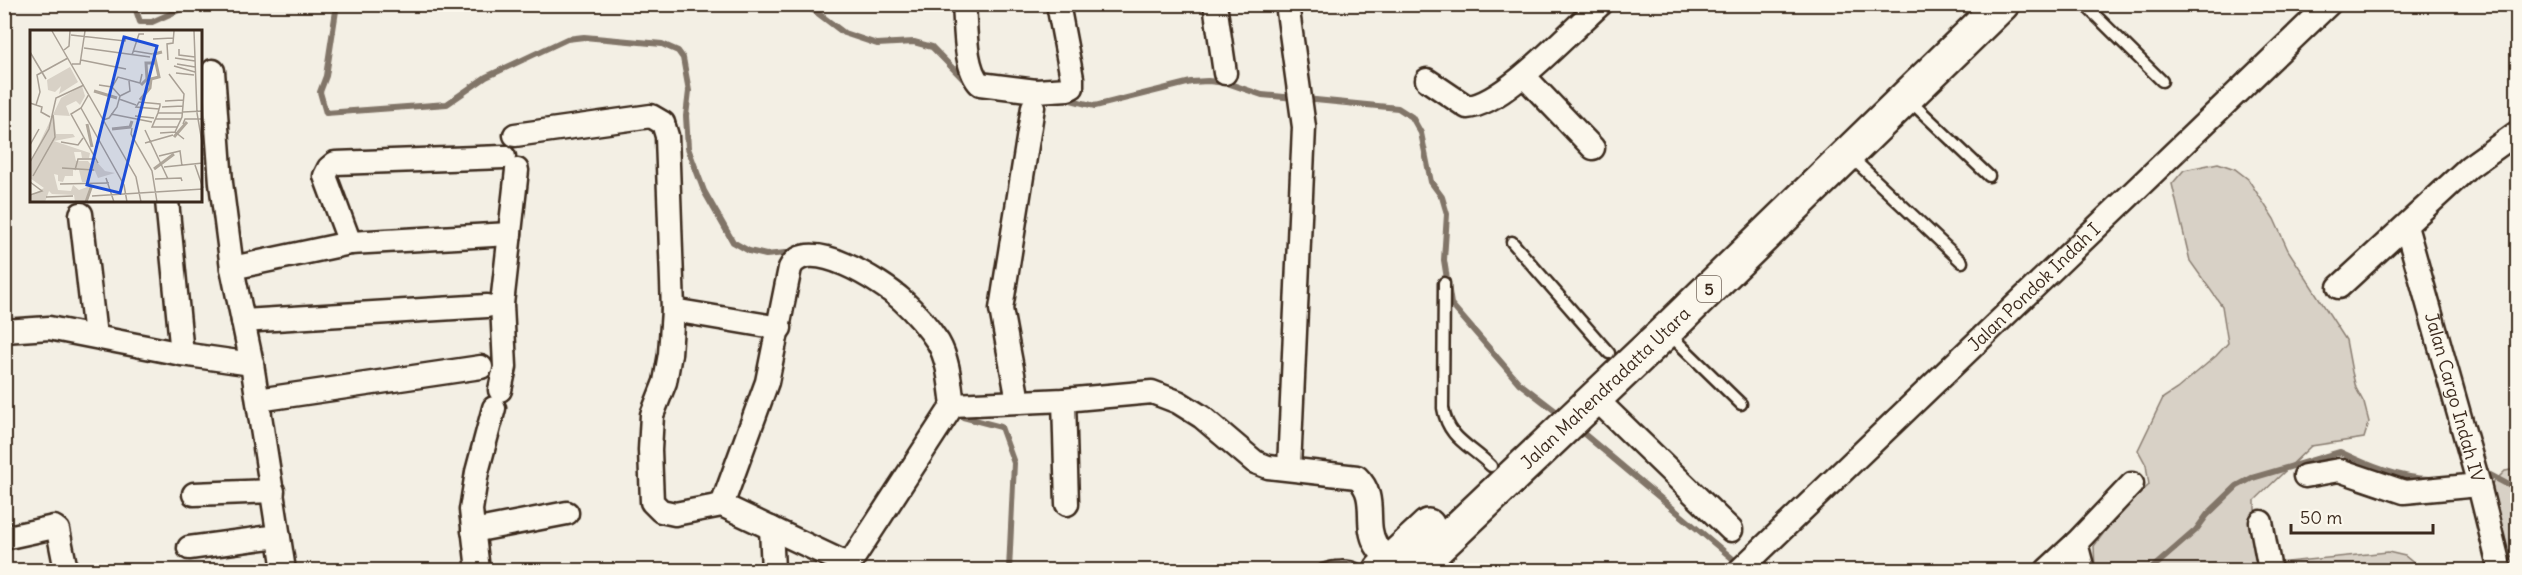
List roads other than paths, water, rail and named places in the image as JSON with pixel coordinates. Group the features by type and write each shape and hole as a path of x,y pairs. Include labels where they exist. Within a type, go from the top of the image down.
{"highway":[{"name":"Jalan Mahendradatta Utara","path":"1396,568 1491,466 1970,4"},
{"name":"Jalan Mahendradatta Utara","path":"1396,568 1595,398 2002,4"}],"street":[{"path":"964,4 970,68 974,78 980,84 1036,91 1068,90 1072,87 1058,4"},
{"path":"1215,4 1226,73"},
{"path":"1287,4 1304,127 1289,468"},
{"path":"1427,80 1467,107 1486,103 1524,76 1601,4"},
{"name":"Jalan Pondok Indah I","path":"1740,570 2329,4"},
{"path":"213,70 220,171 232,267 252,364 284,570"},
{"path":"1524,76 1593,148"},
{"path":"1018,401 1001,309 1033,107"},
{"path":"515,135 651,116 663,123 667,136 672,310 670,354 664,381 652,415 650,450 652,502 661,511 675,514 722,505 849,568 953,405 946,363 939,345 929,329 900,299 843,262 806,255 794,261 790,268 780,328 767,382 722,505"},
{"path":"2339,287 2469,167 2517,132"},
{"path":"350,243 325,176 335,163 511,164 510,234 502,304 505,367 477,472 471,510 478,570"},
{"path":"167,202 182,354"},
{"path":"81,214 95,336"},
{"name":"Jalan Cargo Indah IV","path":"2406,226 2479,485 2500,570"},
{"path":"232,267 350,243 510,234"},
{"path":"243,321 487,306"},
{"path":"672,310 780,328"},
{"path":"4,331 49,328 182,354 252,364"},
{"path":"258,400 481,367"},
{"path":"953,405 1064,400 1152,392 1178,402 1202,417 1255,462 1268,466 1357,477 1365,484 1369,493 1372,533 1376,546 1396,568"},
{"path":"1595,398 1731,530"},
{"path":"1064,400 1067,504"},
{"path":"2305,476 2339,470 2404,492 2479,485"},
{"path":"2046,570 2076,543 2132,484"},
{"path":"194,494 273,491"},
{"path":"473,531 567,513"},
{"path":"2261,522 2271,570"},
{"path":"4,538 54,526 58,530 59,569"},
{"path":"771,528 773,570"},
{"path":"189,548 278,536"},
{"path":"2076,543 2083,570"}],"lane":[{"path":"2084,4 2162,81"},
{"path":"1906,97 1989,176"},
{"path":"1847,153 1962,262"},
{"path":"1512,242 1609,353"},
{"path":"1444,283 1443,408 1446,424 1453,434 1474,449 1491,466"},
{"path":"1666,331 1741,404"},
{"path":"1323,570 1337,567 1359,570"}],"waterway":[{"path":"134,4 140,22 152,22 192,4"},
{"path":"337,4 326,76 320,92 326,113 447,104 486,77 567,39 584,37 662,44 678,51 683,58 689,91 686,116 688,148 704,191 733,242 749,251 766,255 795,252"},
{"path":"798,4 815,11 844,33 877,44 914,42 932,47 967,83"},
{"path":"1063,98 1095,106 1191,82 1208,81 1227,83 1262,95 1295,98"},
{"path":"1305,99 1398,108 1412,117 1421,133 1431,182 1442,197 1447,214 1444,260 1451,304 1519,383 1562,416"},
{"path":"961,410 963,417 1001,427 1014,463 1009,570"},
{"path":"1577,428 1739,564"},
{"path":"2150,570 2196,530 2207,515 2237,486 2252,478 2340,452 2396,474 2431,479"},
{"path":"2490,475 2518,490"}]}
